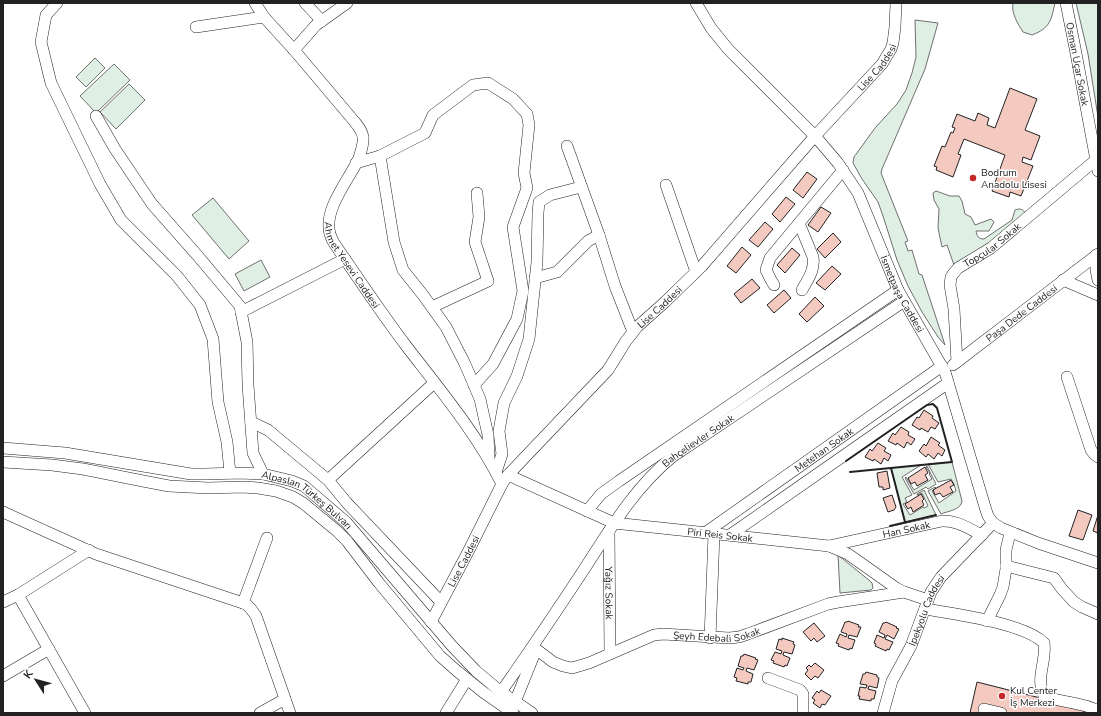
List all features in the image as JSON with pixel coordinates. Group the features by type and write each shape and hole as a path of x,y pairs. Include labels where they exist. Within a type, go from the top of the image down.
{"street":[{"path":"57,3 46,15 41,42 51,83 100,184 121,220 177,276 200,305 213,339 218,402 227,442 230,473"},
{"name":"Ahmet Yesevi Caddesi","path":"255,3 264,17 294,50 360,129 363,136 363,144 356,163 332,207 330,217 330,234 334,243 388,321 489,459 496,472 505,480"},
{"path":"305,3 322,21"},
{"path":"294,50 316,25 347,3"},
{"name":"İsmetpaşa Caddesi","path":"696,3 711,28 728,49 815,136 843,170 858,193 903,302 943,369 985,508 993,523"},
{"name":"Lise Caddesi","path":"431,622 505,480 608,370 632,332 696,272 815,136 878,69 893,43 896,3"},
{"name":"Osman Uçar Sokak","path":"1066,3 1097,158 1098,172"},
{"path":"196,27 264,17"},
{"path":"356,163 380,156 425,133 433,114 473,85 488,82 513,99 527,114 529,125 524,173 527,188 513,227 523,291 517,319 493,364 474,385"},
{"path":"96,116 115,149 152,204 240,306 247,342 248,385 253,453 263,474"},
{"path":"567,146 632,332"},
{"path":"380,156 394,242 403,270 446,327 465,364 480,399 488,435 489,459"},
{"name":"Topçular Sokak","path":"957,362 954,309 950,285 953,274 958,268 991,248 1097,158"},
{"path":"774,285 766,270 770,258 843,170"},
{"path":"666,185 696,272"},
{"path":"496,472 502,454 499,431 504,404 517,376 529,338 536,278 539,202 550,195 582,187"},
{"path":"432,307 488,281 475,242 479,217 477,193"},
{"path":"799,223 814,262 812,270 802,290"},
{"path":"536,278 557,272 588,241 599,235"},
{"path":"1097,254 1096,270 1098,280"},
{"name":"Paşa Dede Caddesi","path":"943,369 957,362 1097,254"},
{"path":"241,312 345,259"},
{"path":"1064,280 1098,295"},
{"path":"587,511 602,494 898,290"},
{"name":"Bahçelievler Sokak","path":"543,632 612,527 644,485 672,457 903,302"},
{"name":"Metehan Sokak","path":"709,533 943,369"},
{"path":"1067,377 1092,450 1098,457"},
{"path":"328,480 434,383"},
{"path":"730,535 948,383"},
{"path":"251,422 268,430 328,480 347,503 441,602"},
{"name":"Alpaslan Türkeş Bulvarı","path":"3,448 65,453 191,474 263,474 292,481 304,486 333,510 354,532 452,646 476,671 501,692 514,707"},
{"name":"Alpaslan Türkeş Bulvarı","path":"3,462 52,465 83,469 169,486 258,488 276,491 293,497 303,503 347,541 379,583 433,648 448,663 488,696 532,713"},
{"name":"Piri Reis Sokak","path":"505,480 587,511 612,527 709,533 829,546 848,554 884,580 927,604 1012,627 1035,636 1044,643 1045,650 1041,683 1044,695 1062,701 1087,706 1098,711"},
{"path":"3,512 89,550 243,602 256,616 290,713"},
{"name":"Han Sokak","path":"829,546 942,521 960,524 982,535"},
{"path":"993,523 1010,533 1098,563"},
{"name":"İpekyolu Caddesi","path":"883,713 892,681 912,646 931,592 941,577 993,523"},
{"name":"Yağız Sokak","path":"610,654 612,527"},
{"path":"709,533 710,638"},
{"path":"987,621 1003,587 1006,566 1006,550 1010,533"},
{"path":"243,602 267,538"},
{"path":"3,602 89,550"},
{"path":"1006,566 1054,578 1074,602 1098,614"},
{"name":"Şeyh Edebali Sokak","path":"536,649 553,662 572,668 589,663 654,635 663,634 710,638 739,637 770,627 828,604 904,592"},
{"path":"18,594 85,713"},
{"path":"514,707 543,632"},
{"path":"501,692 543,632"},
{"path":"3,676 49,649"},
{"path":"768,678 800,690 803,694 803,713"},
{"path":"449,711 467,679"},
{"path":"260,713 285,699"},
{"path":"984,709 1002,713"}],"green space":[{"path":"1013,3 1055,3 1049,23 1043,30 1032,35 1023,32 1019,26 1015,18"},
{"path":"1076,3 1098,3 1098,117 1088,54"},
{"path":"915,20 938,23 925,69 881,173 908,241 905,242 908,251 912,250 919,274 922,275 945,345 922,312 908,286 897,260 878,202 853,163 854,157 875,128 897,104 906,90 916,57"},
{"path":"95,58 105,68 86,87 76,77"},
{"path":"114,64 130,80 96,113 80,96"},
{"path":"129,84 145,100 116,129 100,112"},
{"path":"936,191 950,196 959,196 962,201 965,214 971,217 975,225 991,219 994,222 989,231 976,231 979,238 984,239 1012,220 1015,210 1021,209 1026,214 985,247 954,265 947,245 942,247 938,228 939,209 934,200 933,193"},
{"path":"213,198 249,241 229,259 192,215"},
{"path":"261,260 270,277 244,291 235,274"},
{"path":"952,462 962,501 961,504 954,510 941,514 928,491 935,487 936,488 932,491 939,503 956,491 951,479 938,482 928,464"},
{"path":"921,465 902,477 912,495 905,498 907,502 903,504 910,515 923,507 928,506 922,493 917,495 924,490 936,515 905,522 891,468"},
{"path":"927,466 936,484 928,489 926,487 914,494 905,478 906,477 914,490 932,479 926,467"},
{"path":"838,555 872,583 873,588 871,590 840,593"}],"building":[{"path":"1010,88 1037,99 1025,130 1040,136 1031,160 1023,157 1022,162 1033,166 1021,196 1010,192 1009,197 992,191 1005,155 964,139 958,154 961,155 953,177 936,170 937,167 934,166 942,146 945,147 951,132 953,133 955,128 952,127 957,114 975,121 978,113 989,118 987,125 995,128"},
{"path":"807,172 817,179 803,198 793,190"},
{"path":"786,197 795,204 780,222 772,214"},
{"path":"821,207 831,213 818,232 808,225"},
{"path":"765,222 773,229 758,247 749,240"},
{"path":"833,233 841,242 825,258 817,249"},
{"path":"742,247 751,255 736,273 727,266"},
{"path":"792,248 800,255 785,273 777,265"},
{"path":"832,266 841,274 825,290 816,283"},
{"path":"752,279 760,288 741,303 734,294"},
{"path":"784,290 791,298 774,313 767,305"},
{"path":"815,297 824,306 807,322 799,314"},
{"path":"924,410 933,416 932,418 939,423 935,429 931,427 928,432 921,428 920,430 912,425"},
{"path":"901,427 909,432 908,435 915,439 911,445 907,442 904,448 897,443 896,445 888,441 893,433 895,435"},
{"path":"931,437 940,443 938,445 945,450 942,456 938,453 934,459 928,454 926,457 919,451 924,444 926,446"},
{"path":"878,443 886,448 884,451 891,455 888,461 884,458 881,464 874,459 873,461 865,457 870,449 872,451"},
{"path":"925,467 928,473 925,475 928,480 917,486 915,482 911,484 908,478"},
{"path":"887,471 890,488 883,490 883,487 879,487 877,473"},
{"path":"951,480 954,485 950,487 953,492 943,497 940,493 935,495 933,490"},
{"path":"921,494 924,499 922,501 924,505 913,512 911,507 908,509 905,504"},
{"path":"892,495 896,507 894,510 888,512 883,498"},
{"path":"1078,510 1092,515 1083,540 1069,536"},
{"path":"1098,515 1098,533 1093,531"},
{"path":"848,621 859,625 858,627 861,627 857,637 849,635 848,638 855,640 852,649 850,648 849,650 838,646 839,644 836,643 840,634 846,637 847,634 841,632 845,622"},
{"path":"886,622 899,629 894,639 887,635 885,639 893,642 889,650 887,649 886,651 875,646 876,644 874,643 877,635 884,638 885,635 879,632 883,623"},
{"path":"814,623 825,636 817,642 814,638 811,641 803,632"},
{"path":"782,638 794,642 793,644 795,645 792,654 784,652 783,655 790,658 787,666 785,665 784,667 773,663 774,661 771,660 775,652 781,654 782,651 776,649 779,639 782,640"},
{"path":"744,654 758,660 754,670 747,668 746,671 753,674 751,682 748,682 748,684 736,681 737,678 734,677 737,668 743,670 744,668 738,666 741,656"},
{"path":"815,663 824,670 818,678 815,676 811,680 805,674 808,670 806,668 809,665 811,667"},
{"path":"866,672 877,675 879,678 877,688 869,686 868,689 876,691 874,699 871,699 871,701 859,699 860,696 858,696 860,687 866,688 867,685 860,684 863,674"},
{"name":"Kul Center İş Merkezi","path":"977,682 1084,709 1083,713 970,713"},
{"path":"821,690 831,696 825,705 822,704 820,708 813,703 815,700 812,698 817,691 819,693"}],"wall":[{"path":"846,461 927,405 933,404 937,408 952,462 850,472"},
{"path":"891,468 905,522"},
{"path":"890,526 936,515"}],"place":[{"name":"Bodrum Anadolu Lisesi","path":"973,178"},
{"name":"Kul Center İş Merkezi","path":"1002,696"}]}
